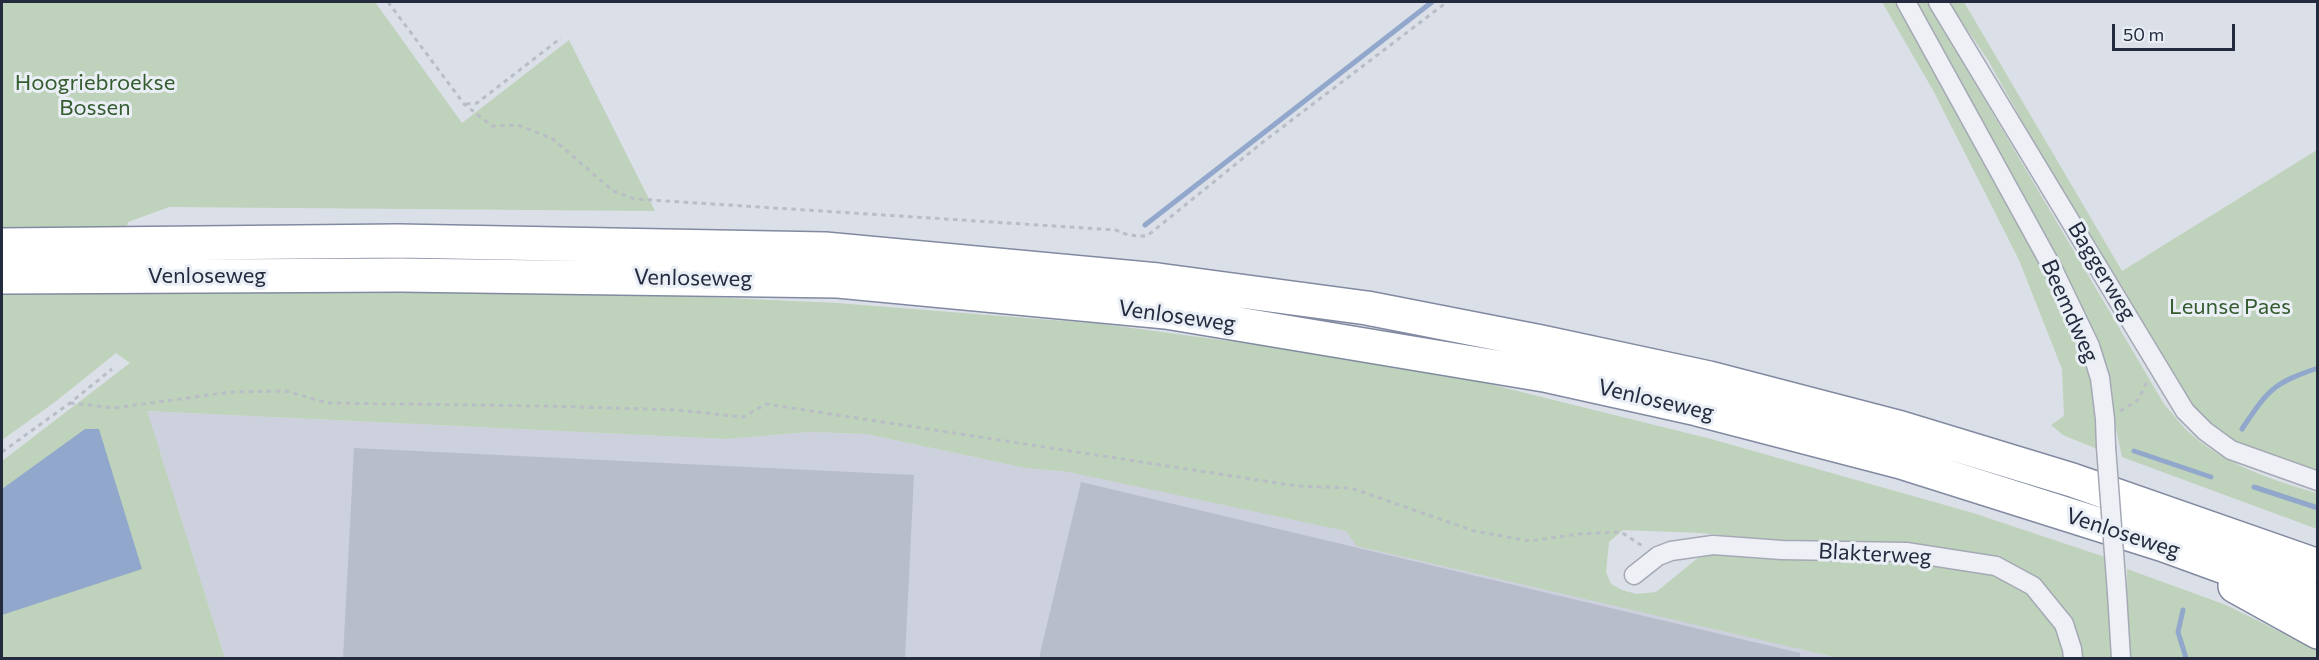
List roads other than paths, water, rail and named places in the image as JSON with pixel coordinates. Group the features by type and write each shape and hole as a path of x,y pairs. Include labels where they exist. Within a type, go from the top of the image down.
{"highway":[{"name":"Venloseweg","path":"2,245 398,241 825,249 1169,281 1367,308 1709,378 1901,428 2072,480 2318,566"},
{"name":"Venloseweg","path":"2,277 401,275 838,281 1166,312 1544,375 1697,409 1901,462 2164,545 2318,601"},
{"path":"2245,539 2318,555"},
{"path":"2164,545 2318,632"}],"street":[{"name":"Beemdweg","path":"1906,2 2053,269 2090,346 2100,378 2105,419 2121,656"},
{"name":"Baggerweg","path":"1938,2 2186,411 2205,431 2231,450 2318,481"},
{"name":"Blakterweg","path":"1634,575 1658,556 1671,551 1713,546 1782,550 1906,552 1996,566 2033,586 2064,624 2073,658"}],"water":[{"path":"85,429 99,429 142,569 2,615 2,489"}],"waterway":[{"path":"1145,225 1432,2"},
{"path":"2242,429 2273,390 2291,378 2318,368"},
{"path":"2134,451 2211,477"},
{"path":"2254,487 2318,508"},
{"path":"2183,610 2178,632 2186,658"}],"park label":[{"name":"Hoogriebroekse Bossen","path":"95,96"},
{"name":"Leunse Paes","path":"2230,307"}]}
